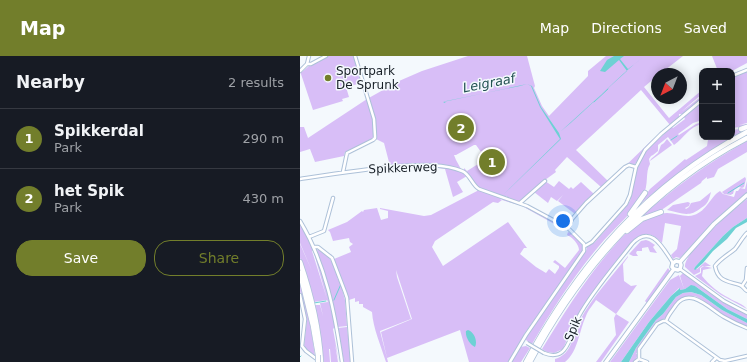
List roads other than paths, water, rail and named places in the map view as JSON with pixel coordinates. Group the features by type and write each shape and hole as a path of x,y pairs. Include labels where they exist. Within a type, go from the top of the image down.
{"highway":[{"path":"741,129 747,127"},
{"path":"526,362 572,286 612,237 650,199 687,170 747,132"},
{"path":"530,362 576,289 609,246 639,215 690,173 747,138"},
{"path":"612,237 615,230 635,208 645,193"},
{"path":"609,246 639,221 650,215 662,212"},
{"path":"300,262 311,308 320,360"},
{"path":"300,273 309,299"}],"main road":[{"path":"674,269 680,269 680,262 714,224 747,195"},
{"path":"606,362 674,269 672,267 673,263 677,261 680,262"}],"street":[{"path":"307,64 309,56"},
{"path":"300,70 307,64 311,64 326,56"},
{"name":"Spikkerweg","path":"343,172 347,153 375,138 373,115 355,56"},
{"path":"735,75 747,70"},
{"path":"510,362 522,340 584,250 585,246 592,242 626,204 630,195 636,167 642,154 652,142 699,103"},
{"name":"Spikkerweg","path":"300,179 343,172 420,165 442,167 462,171 466,173 477,188 520,203"},
{"path":"568,228 572,219 586,203 625,167 629,165 636,167"},
{"path":"545,181 520,203 568,228 585,246"},
{"path":"309,237 324,231 333,198"},
{"path":"300,221 314,247 320,264 337,326 342,362"},
{"path":"747,233 735,248 722,258 715,266 719,275 725,281 742,286 747,291"},
{"name":"Spik","path":"522,340 544,353 554,355 563,351 568,344 574,324 585,306 632,244 640,237 653,237 661,245 673,263"},
{"path":"314,247 318,247 332,258 345,291 347,298 352,362"},
{"path":"742,286 746,280 747,268"},
{"path":"680,269 718,297 747,313"},
{"path":"300,295 305,324 302,346 306,351 320,360"},
{"path":"666,321 667,317 679,301 682,299 693,298 698,299 724,317 747,328"},
{"path":"635,362 639,358 639,349 657,324 663,321 666,321 716,358 724,361 747,356"},
{"path":"639,358 647,362"},
{"path":"712,362 716,358"}],"water":[{"path":"614,56 624,56 620,59 628,69 645,56 627,71 619,60 605,72 600,71 607,60"},
{"path":"527,84 520,86 477,95"},
{"path":"527,84 532,86 541,107 559,133 561,139 503,195 560,139 540,107 531,86"},
{"path":"601,94 582,113 560,132"},
{"path":"747,218 747,222 736,228 703,263 695,270 694,269 723,236"},
{"path":"691,285 695,286 727,309 747,319 747,323 722,310 701,295 691,292 683,293 676,297 663,314 656,320 636,348 629,362 621,362 649,322 671,296 680,288 680,290 685,289"},
{"path":"468,330 475,337 475,347 467,338 466,331"}],"waterway":[{"name":"Leigraaf","path":"594,102 608,89"},
{"path":"671,140 677,136"},
{"path":"728,193 744,183"},
{"path":"334,300 341,284"},
{"path":"314,303 326,301"}],"place":[{"name":"Sportpark De Sprunk","path":"328,78"},
{"name":"het Spik","path":"461,128"},
{"name":"Spikkerdal","path":"492,162"}]}
